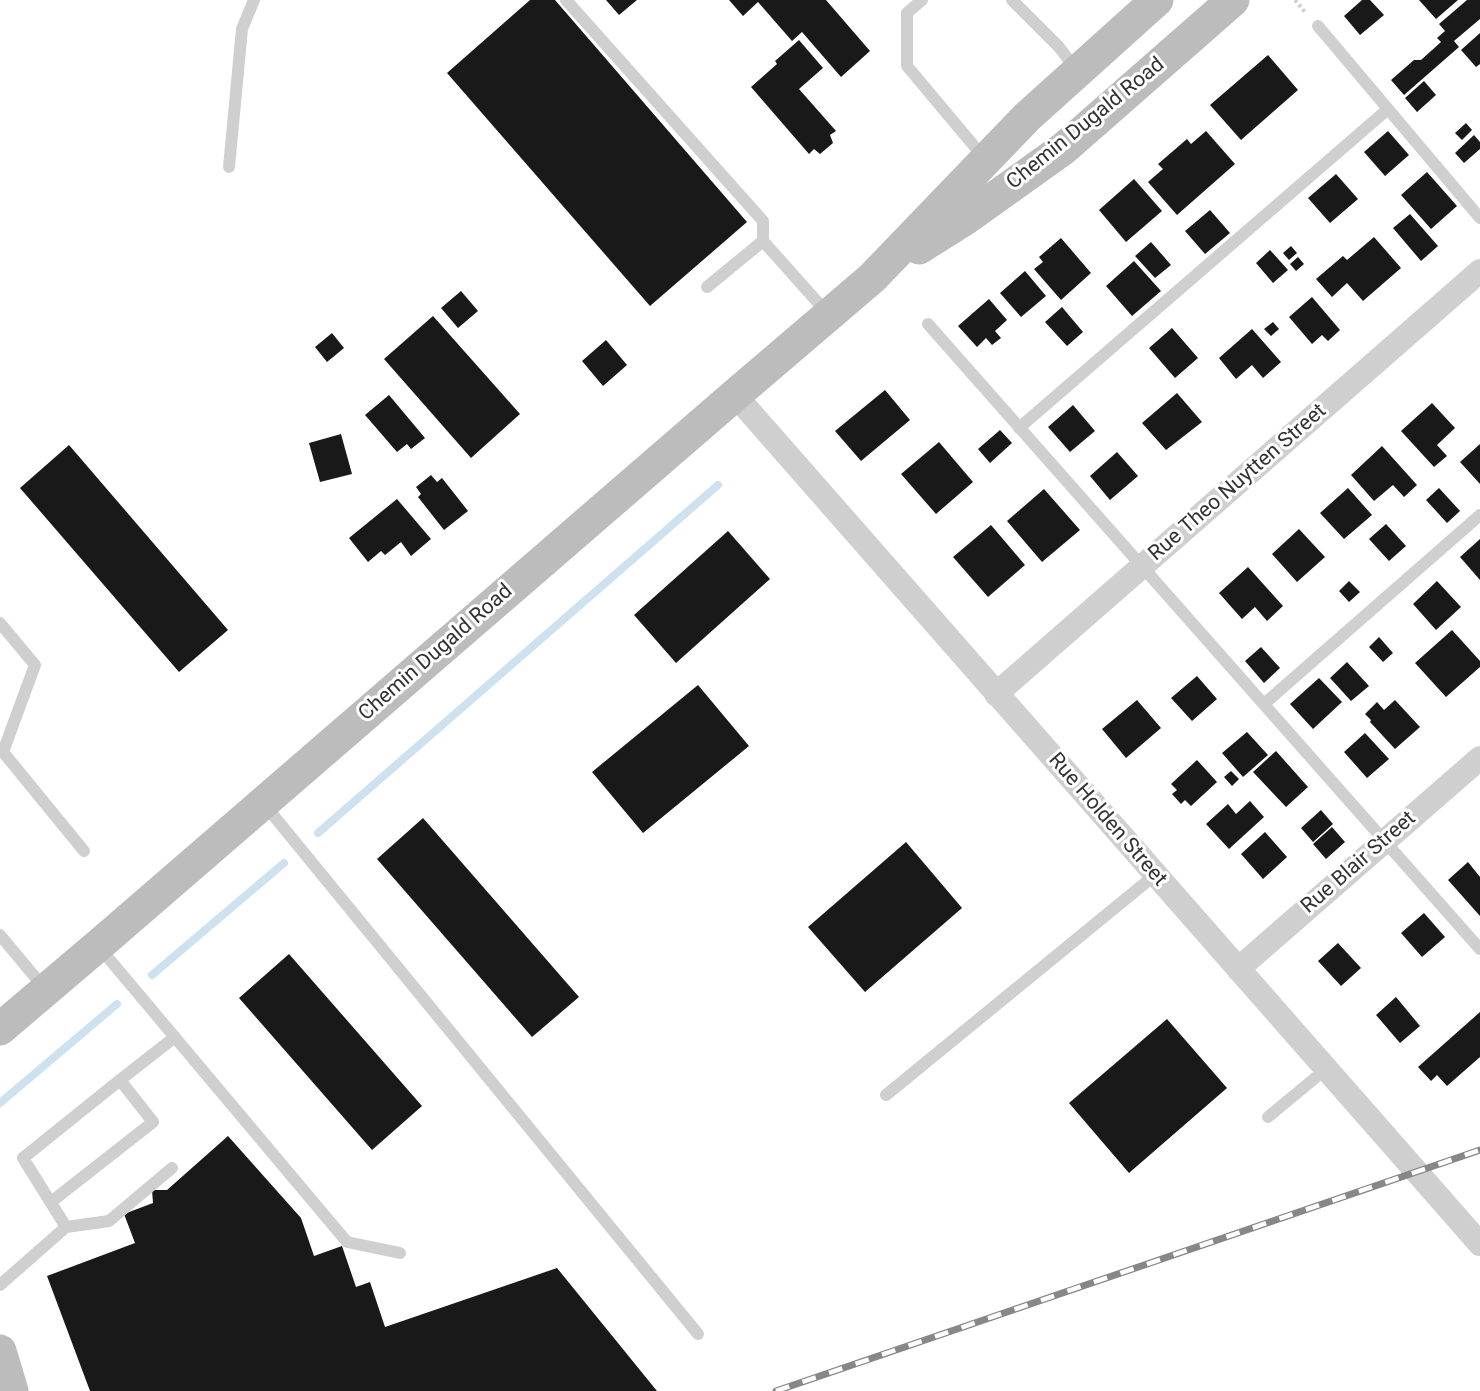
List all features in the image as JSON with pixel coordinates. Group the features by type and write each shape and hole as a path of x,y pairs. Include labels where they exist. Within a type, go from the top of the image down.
{"street":[{"name":"Chemin Dugald Road","path":"873,278 965,219 1063,148 1233,0"},
{"name":"Chemin Dugald Road","path":"0,1029 873,278 1027,117 1154,1"},
{"name":"Rue Theo Nuytten Street","path":"996,694 1480,271"},
{"name":"Rue Holden Street","path":"735,395 1480,1244"},
{"name":"Rue Blair Street","path":"1238,969 1480,758"},
{"path":"0,1351 12,1391"}],"lane":[{"path":"229,166 242,29 254,0"},
{"path":"566,0 763,221 763,241 829,315"},
{"path":"922,0 907,13 907,66 987,160"},
{"path":"1012,0 1059,47 1078,72"},
{"path":"1318,26 1480,218"},
{"path":"1019,428 1388,109"},
{"path":"706,287 763,241"},
{"path":"928,324 1480,949"},
{"path":"1264,704 1480,515"},
{"path":"0,623 35,665 3,752 84,851"},
{"path":"263,803 698,1334"},
{"path":"886,1095 1155,875"},
{"path":"0,935 45,990"},
{"path":"98,946 347,1242 400,1253"},
{"path":"66,1227 23,1158 175,1037"},
{"path":"1268,1117 1326,1068"},
{"path":"51,1202 153,1122 120,1080"},
{"path":"0,1285 66,1227 109,1221 172,1168"}],"building":[{"path":"530,0 555,0 747,222 650,306 447,73"},
{"path":"606,0 637,0 619,15"},
{"path":"729,0 826,0 870,51 841,77 802,32 792,41 758,2 743,16"},
{"path":"1362,0 1370,0 1384,15 1360,35 1344,16"},
{"path":"1419,0 1458,0 1436,19"},
{"path":"1467,0 1480,0 1480,19 1454,41 1459,47 1404,95 1391,80 1414,60 1421,60 1441,42 1437,38 1445,31 1439,24"},
{"path":"1480,33 1480,64 1476,67 1461,50"},
{"path":"799,40 823,68 799,89 836,131 830,135 833,143 820,154 814,149 809,154 751,87"},
{"path":"1268,55 1298,90 1241,140 1210,105"},
{"path":"1424,81 1436,95 1417,112 1405,98"},
{"path":"1466,123 1472,130 1462,140 1455,133"},
{"path":"1206,131 1235,164 1177,215 1148,182 1163,169 1158,164 1187,139 1191,144"},
{"path":"1388,131 1409,155 1385,176 1364,152"},
{"path":"1474,135 1480,142 1480,149 1464,163 1455,153"},
{"path":"1427,172 1457,206 1431,229 1401,195"},
{"path":"1336,174 1358,199 1330,223 1308,198"},
{"path":"1134,179 1162,211 1126,242 1099,210"},
{"path":"1210,210 1230,233 1205,254 1185,231"},
{"path":"1410,214 1438,246 1421,261 1393,228"},
{"path":"1374,237 1401,268 1363,301 1347,283 1332,297 1316,279 1343,256 1347,260"},
{"path":"1061,238 1091,273 1061,300 1034,269 1043,262 1039,257"},
{"path":"1151,242 1171,265 1155,278 1135,256"},
{"path":"1291,246 1297,253 1289,260 1283,253"},
{"path":"1270,250 1288,270 1273,283 1256,263"},
{"path":"1298,257 1304,264 1296,271 1290,264"},
{"path":"1134,261 1161,291 1132,316 1106,286"},
{"path":"1025,271 1046,296 1021,317 1000,293"},
{"path":"461,291 478,311 458,328 441,308"},
{"path":"1312,297 1340,330 1328,341 1322,335 1312,344 1289,317"},
{"path":"989,299 1007,320 995,331 1001,338 992,345 986,338 977,347 958,326"},
{"path":"1062,307 1083,332 1067,346 1045,322"},
{"path":"433,316 520,414 471,458 384,359"},
{"path":"1273,322 1279,329 1271,336 1264,329"},
{"path":"1172,328 1198,358 1175,378 1149,348"},
{"path":"1252,329 1281,362 1263,378 1252,365 1236,379 1219,358"},
{"path":"332,333 344,348 327,362 315,347"},
{"path":"606,340 627,365 603,386 582,361"},
{"path":"885,390 910,420 861,461 835,431"},
{"path":"1177,393 1202,422 1166,450 1142,423"},
{"path":"389,395 425,438 411,449 407,444 397,452 365,415"},
{"path":"1432,403 1455,428 1437,445 1447,456 1434,467 1401,431"},
{"path":"1073,405 1095,431 1070,452 1048,427"},
{"path":"1000,430 1012,443 990,463 978,449"},
{"path":"341,434 352,474 320,482 309,443"},
{"path":"939,442 973,482 936,514 901,474"},
{"path":"1480,444 1480,484 1460,462"},
{"path":"69,445 228,630 179,672 20,488"},
{"path":"1382,446 1417,485 1404,497 1393,485 1374,501 1351,475"},
{"path":"1117,452 1138,476 1110,500 1090,476"},
{"path":"431,475 437,482 442,478 468,511 444,530 418,497 421,494 416,487"},
{"path":"1348,488 1372,515 1344,539 1320,513"},
{"path":"1439,488 1460,511 1447,523 1426,500"},
{"path":"1044,489 1080,530 1042,562 1007,521"},
{"path":"397,499 431,539 411,556 401,542 385,555 381,551 368,562 349,538"},
{"path":"1386,524 1406,546 1389,561 1369,539"},
{"path":"991,525 1025,565 988,597 953,557"},
{"path":"1299,529 1325,557 1297,582 1272,554"},
{"path":"728,531 770,579 676,663 634,615"},
{"path":"1480,539 1480,580 1460,557"},
{"path":"1248,567 1283,606 1267,621 1255,607 1242,619 1219,593"},
{"path":"1349,581 1360,592 1349,602 1339,591"},
{"path":"1437,581 1461,607 1436,630 1413,604"},
{"path":"1452,630 1480,661 1480,667 1446,697 1415,663"},
{"path":"1379,637 1393,653 1383,662 1369,647"},
{"path":"1261,647 1280,668 1264,683 1245,661"},
{"path":"1347,662 1369,686 1351,701 1330,678"},
{"path":"1197,676 1217,699 1192,721 1171,698"},
{"path":"1319,678 1342,702 1313,729 1290,704"},
{"path":"698,685 749,746 643,833 592,772"},
{"path":"1137,700 1161,728 1126,758 1102,729"},
{"path":"1395,700 1420,727 1395,749 1365,714 1377,702 1384,710"},
{"path":"1247,732 1268,755 1243,777 1222,753"},
{"path":"1365,733 1389,759 1367,778 1344,752"},
{"path":"1276,751 1308,787 1286,807 1253,772"},
{"path":"1197,760 1217,782 1191,806 1185,800 1181,804 1172,794 1177,790 1171,784"},
{"path":"1231,771 1239,779 1232,786 1224,777"},
{"path":"1250,801 1264,817 1229,849 1206,824 1228,804 1236,814"},
{"path":"1321,810 1333,824 1313,842 1301,828"},
{"path":"423,818 579,997 532,1037 377,859"},
{"path":"1332,827 1345,842 1326,859 1313,844"},
{"path":"1265,832 1287,857 1263,879 1241,854"},
{"path":"906,842 962,908 865,992 808,927"},
{"path":"1468,862 1480,877 1480,916 1448,880"},
{"path":"1424,913 1445,937 1422,957 1401,933"},
{"path":"1338,943 1361,968 1341,986 1318,961"},
{"path":"289,954 422,1106 372,1150 239,998"},
{"path":"1396,997 1420,1026 1400,1043 1376,1015"},
{"path":"1480,1012 1480,1057 1447,1086 1437,1075 1431,1081 1418,1067"},
{"path":"1167,1019 1227,1088 1129,1173 1069,1103"},
{"path":"228,1136 301,1218 314,1256 342,1246 356,1287 370,1282 385,1327 557,1268 657,1391 90,1391 47,1276 135,1243 124,1214 153,1203 152,1190 167,1190"}],"waterway":[{"path":"318,833 718,485"},
{"path":"152,975 284,863"},
{"path":"0,1103 117,1004"}],"railway":[{"path":"776,1391 1480,1150"}]}
